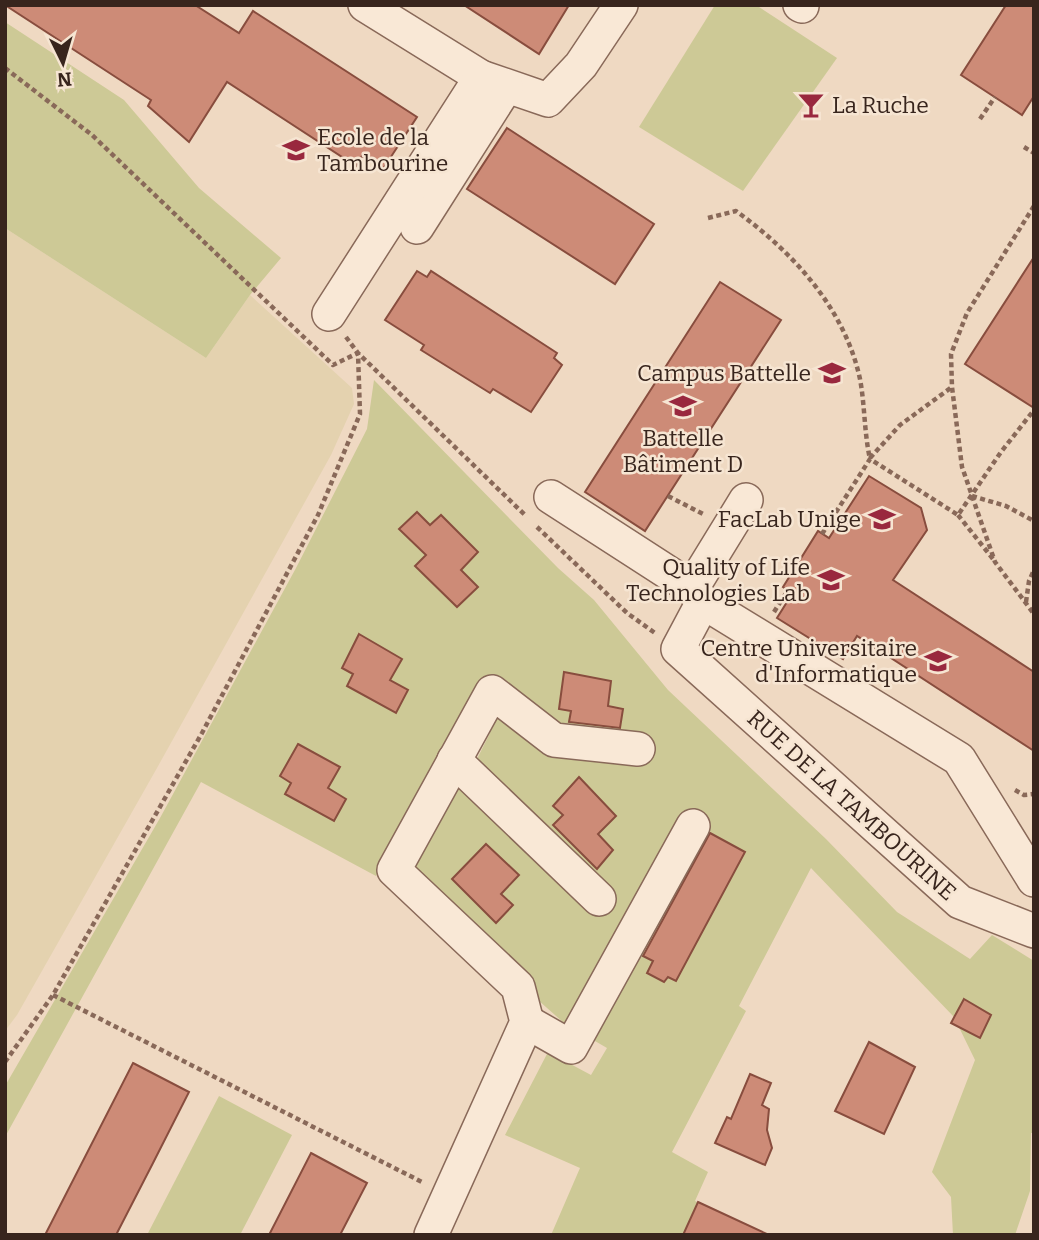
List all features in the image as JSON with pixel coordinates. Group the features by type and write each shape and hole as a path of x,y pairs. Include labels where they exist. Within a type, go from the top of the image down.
{"street":[{"path":"365,5 494,82 548,100 581,65 621,5"},
{"path":"417,227 494,82"},
{"path":"328,314 494,82"},
{"path":"551,497 697,595 959,759 1034,880"},
{"path":"678,649 697,595 737,514"},
{"name":"RUE DE LA TAMBOURINE","path":"678,649 960,902 1034,931"},
{"path":"431,1235 527,1022 519,987 394,870 492,692 554,740 638,749"},
{"path":"454,760 599,900"},
{"path":"527,1022 571,1047 693,826"}],"path":[{"path":"5,68 92,135 333,365 358,354"},
{"path":"980,119 995,97"},
{"path":"1024,147 1034,153"},
{"path":"995,562 962,467 951,354 967,313 1034,206"},
{"path":"708,218 736,211 757,225 807,275 831,309 853,351 864,399 865,436 870,459 958,515 1034,614"},
{"path":"358,354 627,613 678,649"},
{"path":"5,1062 53,995 202,733 318,515 360,414 358,354"},
{"path":"822,534 870,459 900,425 953,387"},
{"path":"958,515 1001,452 1034,410"},
{"path":"972,495 1006,506 1034,521"},
{"path":"668,496 737,514"},
{"path":"1026,603 1029,581 1034,570"},
{"path":"53,995 448,1196"}],"shaded area":[{"path":"715,5 756,5 837,58 743,191 639,127"},
{"path":"5,22 124,100 199,188 281,258 250,295 206,358 5,228"},
{"path":"5,228 206,358 250,295 352,388 354,404 331,455 157,768 17,1015 5,1031"},
{"path":"374,380 558,568 594,600 668,690 826,839 897,912 970,959 992,935 1034,961 1034,1133 1031,1133 1030,1191 1015,1235 953,1235 951,1197 932,1172 975,1060 954,1017 811,868 739,1006 746,1011 672,1152 708,1172 695,1201 767,1235 551,1235 580,1168 505,1135 548,1052 591,1075 607,1048 564,1023 538,1000 413,865 447,796 465,783 490,733 487,724 493,715 504,713 499,677 484,679 376,876 201,782 5,1137 5,1086 160,818 296,568 367,429"},
{"path":"219,1096 292,1135 240,1235 147,1235"}],"building":[{"path":"5,5 195,5 239,33 253,11 417,117 383,169 362,156 356,166 227,82 189,142 148,106 151,100"},
{"path":"464,5 569,5 539,54"},
{"path":"1006,5 1034,5 1034,96 1022,115 961,75"},
{"path":"507,128 654,224 615,284 467,189"},
{"path":"1034,257 1034,408 965,364"},
{"path":"417,271 427,277 431,271 557,353 554,358 562,365 531,412 493,389 490,393 421,350 424,345 385,320"},
{"name":"Battelle Bâtiment D","path":"720,282 781,320 645,531 585,492"},
{"path":"869,476 921,508 927,530 893,580 1034,672 1034,751 857,636 843,659 777,618 792,594 783,587 818,531 829,538"},
{"path":"417,512 430,525 441,515 478,552 461,570 478,587 457,607 415,566 426,555 399,529"},
{"path":"359,634 402,659 390,680 408,690 396,713 347,686 353,674 342,668"},
{"path":"564,672 611,681 608,706 623,709 620,728 569,722 571,711 559,709"},
{"path":"298,744 340,767 328,788 346,799 334,821 285,794 291,783 280,776"},
{"path":"579,777 616,816 598,834 613,850 597,869 553,825 563,815 553,806"},
{"path":"710,833 745,852 676,981 668,977 664,982 647,973 653,961 643,956"},
{"path":"486,844 519,875 501,894 513,905 496,923 452,879"},
{"path":"964,999 991,1015 980,1038 951,1023"},
{"path":"869,1042 915,1067 884,1134 835,1111"},
{"path":"133,1063 189,1092 153,1163 116,1235 45,1235"},
{"path":"750,1074 771,1083 762,1105 769,1109 767,1130 772,1148 765,1165 715,1143 727,1117 731,1119"},
{"path":"311,1153 367,1183 340,1235 269,1235"},
{"path":"698,1202 769,1235 683,1235"}],"place":[{"name":"La Ruche","path":"811,105"},
{"name":"Ecole de la Tambourine","path":"296,150"},
{"name":"Campus Battelle","path":"832,373"},
{"name":"Battelle Bâtiment D","path":"683,406"},
{"name":"FacLab Unige","path":"882,519"},
{"name":"Quality of Life Technologies Lab","path":"831,580"},
{"name":"Centre Universitaire d'Informatique","path":"938,661"}]}
